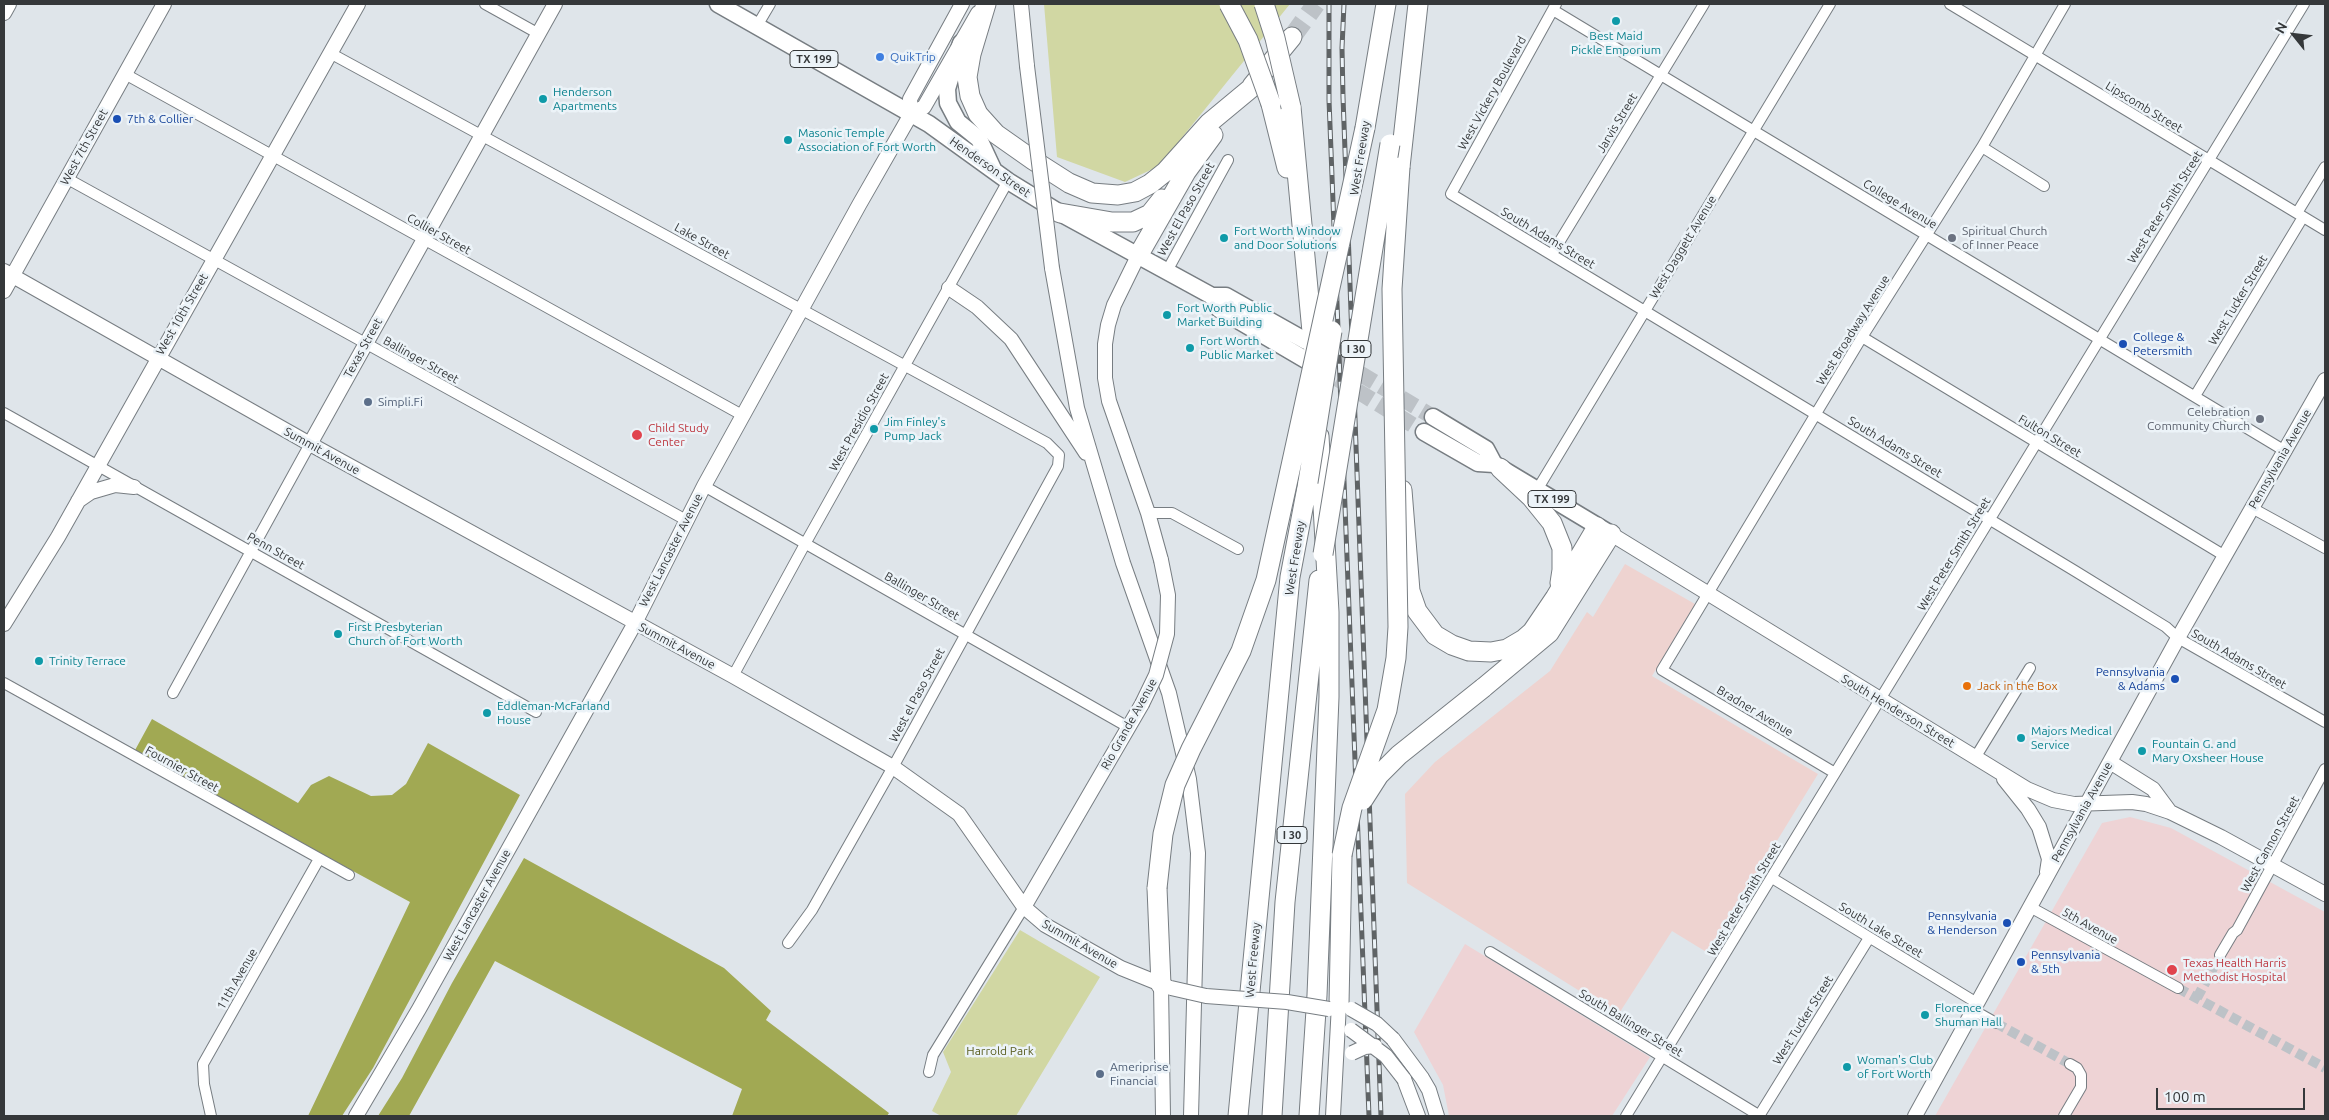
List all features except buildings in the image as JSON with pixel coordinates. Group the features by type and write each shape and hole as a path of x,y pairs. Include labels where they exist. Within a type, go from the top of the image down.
{"highway":[{"path":"986,4 971,54 967,77 970,96 978,114 996,134 1033,160 1069,183 1092,193 1118,195 1135,192 1150,184 1165,172 1209,123 1250,89"},
{"path":"1230,4 1248,40 1271,104 1302,228"},
{"path":"1264,4 1277,44 1292,106 1317,385 1329,612 1328,763 1309,1116"},
{"name":"West Freeway","path":"1238,1116 1290,577 1308,482 1386,4"},
{"path":"1339,1011 1342,855 1349,816 1387,710 1396,658 1392,289 1400,167 1417,4"},
{"name":"I 30","path":"1272,1116 1285,902 1316,593 1388,153 1417,4"},
{"path":"1060,213 1112,222 1140,220 1150,214 1186,172 1292,37"},
{"path":"1166,986 1157,888 1163,834 1175,785 1191,749 1241,651 1266,580 1365,128"},
{"path":"1138,256 1186,172"},
{"path":"1394,425 1405,511 1408,575 1412,601 1428,628 1442,640 1452,645 1480,652 1507,648 1524,639 1532,632 1604,530"},
{"path":"1497,466 1539,505 1556,531 1563,558 1560,582 1555,598"},
{"path":"1342,855 1360,805 1379,775 1409,746 1549,633 1604,530"}],"main road":[{"path":"4,13 9,4"},
{"name":"West 7th Street","path":"4,291 8,273 66,178 164,4"},
{"name":"West 10th Street","path":"4,624 58,537 358,4"},
{"name":"Texas Street","path":"310,444 556,4"},
{"name":"Henderson Street","path":"718,4 911,114 1008,181 1060,213 1212,296 1226,296 1306,341"},
{"path":"949,4 956,17"},
{"name":"West Lancaster Avenue","path":"911,114 910,99 962,4"},
{"name":"West Lancaster Avenue","path":"356,1116 419,1009 635,623 686,520 800,309 911,114 924,106 982,4"},
{"path":"1017,4 1023,28"},
{"path":"1021,4 1052,268 1077,408 1096,467 1122,563 1169,693 1189,779 1198,853 1191,1116"},
{"path":"961,43 947,89 948,102 958,122 979,139 992,169"},
{"name":"Rio Grande Avenue","path":"1024,907 1151,688 1165,646 1169,607 1161,560 1148,513 1109,400 1104,367 1106,332 1110,317 1138,256"},
{"name":"Summit Avenue","path":"8,273 157,359 733,676 893,767 959,814 1024,907 1045,925 1079,946 1121,968 1166,986 1206,996 1287,1002 1339,1011"},
{"path":"949,288 977,307 1010,339 1096,467"},
{"name":"Henderson Street","path":"1212,296 1219,309 1306,360"},
{"name":"Pennsylvania Avenue","path":"1915,1116 2178,638 2325,380"},
{"name":"South Henderson Street","path":"1433,417 1486,449 1497,466"},
{"name":"South Henderson Street","path":"1424,432 1478,463 1497,466 2027,789 2053,800 2074,804 2132,802 2146,804 2170,812 2325,894"},
{"path":"77,501 91,492 115,485 134,487"},
{"path":"2110,762 2153,789 2170,812"},
{"path":"1999,773 2028,809 2044,838 2049,859 2044,881"},
{"path":"1163,1116 1166,986"},
{"path":"1339,1011 1351,1030 1386,1056 1404,1079 1418,1116"},
{"path":"1339,1011 1378,1024 1404,1051 1429,1090 1436,1116"},
{"path":"1333,1116 1339,1011"},
{"path":"1335,1082 1352,1054 1365,1047 1375,1046"}],"street":[{"path":"485,4 538,34"},
{"path":"757,26 770,4"},
{"name":"Jarvis Street","path":"1552,254 1704,4"},
{"name":"West Daggett Avenue","path":"1537,490 1830,4"},
{"name":"Lipscomb Street","path":"1950,4 2325,230"},
{"name":"West Broadway Avenue","path":"1662,670 1862,337 1982,147 2065,4"},
{"name":"West Peter Smith Street","path":"1626,1116 2304,4"},
{"name":"College Avenue","path":"1555,7 1661,74 2285,451"},
{"name":"West Vickery Boulevard","path":"1451,194 1555,7"},
{"name":"Lake Street","path":"330,53 1047,443 1059,455"},
{"name":"Collier Street","path":"124,74 742,416"},
{"path":"1982,147 2044,186"},
{"name":"West El Paso Street","path":"1167,271 1228,160"},
{"name":"West Tucker Street","path":"2195,396 2300,215 2325,167"},
{"name":"Ballinger Street","path":"66,178 686,520"},
{"name":"West Presidio Street","path":"733,676 1008,181"},
{"name":"South Adams Street","path":"1451,194 2166,626 2178,638 2325,722"},
{"name":"Fulton Street","path":"1862,337 2224,556"},
{"name":"Penn Street","path":"4,413 96,467 536,712"},
{"name":"Texas Street","path":"173,693 310,444"},
{"name":"West el Paso Street","path":"788,943 812,910 893,767 964,634 1058,466 1059,455"},
{"name":"Ballinger Street","path":"704,486 1128,727"},
{"path":"2252,508 2325,548"},
{"path":"1148,513 1172,513 1238,550"},
{"path":"1975,758 2030,668"},
{"name":"Bradner Avenue","path":"1662,670 1835,773"},
{"name":"Fournier Street","path":"4,684 349,875"},
{"name":"West Cannon Street","path":"2223,957 2232,932 2237,930 2325,769"},
{"name":"11th Avenue","path":"211,1116 204,1084 204,1064 318,859"},
{"name":"South Lake Street","path":"1772,878 1975,1006 1996,1023"},
{"name":"Rio Grande Avenue","path":"929,1072 933,1055 1024,907"},
{"name":"5th Avenue","path":"2030,907 2178,988"},
{"name":"West Tucker Street","path":"1759,1116 1869,938"},
{"name":"South Ballinger Street","path":"1490,952 1759,1116"},
{"path":"2064,1116 2081,1087 2077,1068 2070,1064"}],"shaded area":[{"path":"1625,564 1695,604 1652,676 1818,774 1708,953 1672,931 1618,1015 1407,883 1405,794 1435,762 1550,671 1587,612 1593,617"},
{"name":"Texas Health Harris Methodist Hospital","path":"2130,817 2171,828 2325,912 2325,1116 1935,1116 2102,823"},
{"path":"1465,944 1650,1057 1612,1116 1449,1116 1443,1085 1414,1032"}],"green space":[{"path":"1044,4 1290,4 1159,166 1125,182 1057,157"},
{"path":"152,719 298,803 311,785 329,776 371,796 392,795 406,784 428,743 520,795 373,1068 342,1116 308,1116 410,902 134,752"},
{"path":"524,858 724,968 771,1011 766,1020 889,1113 887,1116 732,1116 742,1089 495,961 409,1116 378,1116 402,1078 452,983"},
{"name":"Harrold Park","path":"1020,930 1100,977 1016,1116 941,1116 932,1111 951,1072 943,1052"}],"tunnel":[{"path":"1292,37 1316,4"},
{"path":"1319,349 1433,417"},
{"path":"1317,366 1424,432"},
{"path":"2197,998 2220,955"},
{"path":"2178,988 2325,1068"},
{"path":"1996,1023 2070,1064"}],"railway":[{"path":"1329,4 1329,100 1369,1116"},
{"path":"1344,4 1342,48 1343,97 1381,1116"}],"place":[{"name":"Best Maid Pickle Emporium","path":"1616,21"},
{"name":"QuikTrip","path":"880,57"},
{"name":"Henderson Apartments","path":"543,99"},
{"name":"7th & Collier","path":"117,119"},
{"name":"Masonic Temple Association of Fort Worth","path":"788,140"},
{"name":"Fort Worth Window and Door Solutions","path":"1224,238"},
{"name":"Spiritual Church of Inner Peace","path":"1952,238"},
{"name":"Fort Worth Public Market Building","path":"1167,315"},
{"name":"College & Petersmith","path":"2123,344"},
{"name":"Fort Worth Public Market","path":"1190,348"},
{"name":"Simpli.Fi","path":"368,402"},
{"name":"Celebration Community Church","path":"2260,419"},
{"name":"Jim Finley's Pump Jack","path":"874,429"},
{"name":"Child Study Center","path":"637,435"},
{"name":"First Presbyterian Church of Fort Worth","path":"338,634"},
{"name":"Trinity Terrace","path":"39,661"},
{"name":"Pennsylvania & Adams","path":"2175,679"},
{"name":"Jack in the Box","path":"1967,686"},
{"name":"Eddleman-McFarland House","path":"487,713"},
{"name":"Majors Medical Service","path":"2021,738"},
{"name":"Fountain G. and Mary Oxsheer House","path":"2142,751"},
{"name":"Pennsylvania & Henderson","path":"2007,923"},
{"name":"Pennsylvania & 5th","path":"2021,962"},
{"name":"Texas Health Harris Methodist Hospital","path":"2172,970"},
{"name":"Florence Shuman Hall","path":"1925,1015"},
{"name":"Woman's Club of Fort Worth","path":"1847,1067"},
{"name":"Ameriprise Financial","path":"1100,1074"}]}
